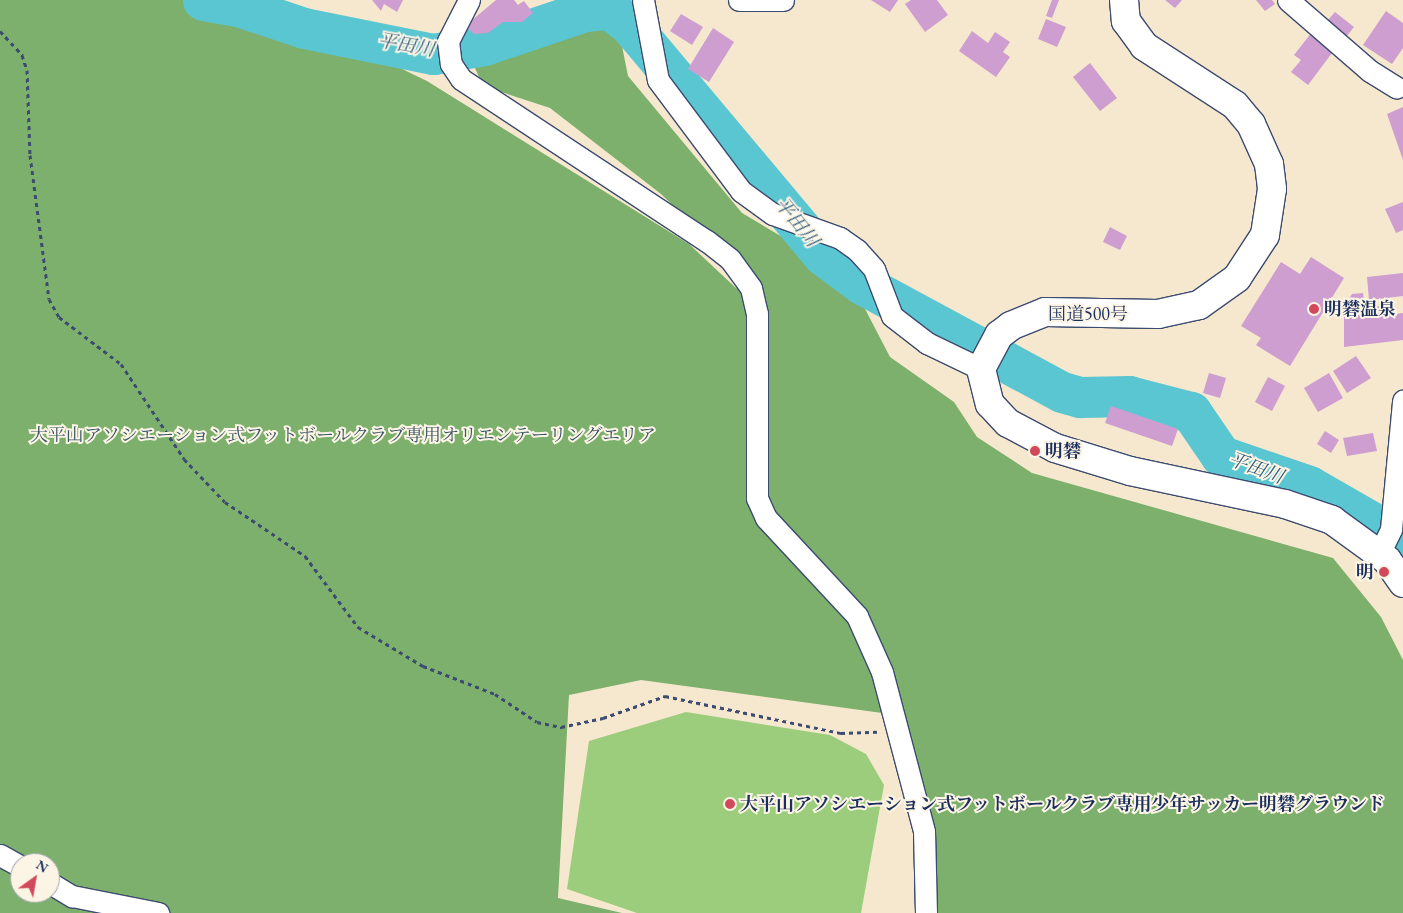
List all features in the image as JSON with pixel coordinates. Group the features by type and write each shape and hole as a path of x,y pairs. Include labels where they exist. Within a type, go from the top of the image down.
{"highway":[{"name":"国道500号","path":"983,365 999,335 1025,318 1044,312 1158,314 1199,305 1237,278 1265,235 1272,189 1269,164 1251,124 1229,101 1144,46 1126,21 1124,0"},
{"path":"983,365 985,393 997,413 1039,441 1130,470 1309,511 1347,529 1382,549 1403,583"}],"street":[{"path":"467,0 448,41 451,64 461,79 707,241 741,272 751,288 757,313 757,498 766,518 858,616 882,672 924,831 926,913"},
{"path":"739,0 783,0"},
{"path":"1288,0 1370,71 1401,85"},
{"path":"646,2 654,69 664,90 741,191 785,218 817,229 857,250 878,279 888,308 919,338 983,365"},
{"path":"1382,549 1392,516 1403,401"},
{"path":"60,889 72,896 158,913"}],"path":[{"path":"0,30 22,55 27,70 30,155 49,299 59,317 121,364 184,459 225,502 305,556 339,607 372,638 424,666 494,694 537,722 553,725 604,718 664,696 841,733 897,730"}],"green space":[{"name":"大平山アソシエーション式フットボールクラブ専用オリエンテーリングエリア","path":"0,0 259,0 427,81 689,244 736,288 761,299 747,277 661,194 550,108 483,86 471,59 513,52 602,12 620,36 628,76 742,213 806,251 814,264 863,305 890,357 954,402 977,437 1032,473 1333,558 1381,617 1403,660 1403,913 931,913 937,869 904,716 641,680 569,695 558,898 622,913 0,913"},
{"name":"大平山アソシエーション式フットボールクラブ専用少年サッカー明礬グラウンド","path":"686,712 830,735 866,754 884,785 861,913 637,913 567,889 589,741"}],"building":[{"path":"372,0 403,0 397,12 384,4 381,11"},
{"path":"496,0 514,0 518,5 524,1 533,13 522,22 503,22 488,33 474,34 465,26"},
{"path":"871,0 898,0 890,12"},
{"path":"911,0 937,0 948,15 925,32 905,4"},
{"path":"1052,0 1059,0 1052,18 1046,16"},
{"path":"1165,0 1182,0 1175,8"},
{"path":"1256,0 1272,0 1275,4 1265,11"},
{"path":"1386,11 1403,23 1403,48 1392,64 1363,45"},
{"path":"1335,12 1354,27 1346,37 1327,21"},
{"path":"681,14 703,27 692,45 670,31"},
{"path":"1046,19 1066,27 1057,47 1038,39"},
{"path":"713,28 734,42 709,82 688,69"},
{"path":"972,31 988,43 995,32 1010,42 1003,52 1010,57 996,77 959,51"},
{"path":"1312,32 1335,49 1308,85 1291,72 1301,60 1294,55"},
{"path":"1090,63 1117,98 1100,111 1073,77"},
{"path":"1403,107 1403,160 1387,114"},
{"path":"1403,202 1403,230 1396,233 1385,209"},
{"path":"1110,227 1127,236 1120,250 1103,242"},
{"path":"1311,257 1344,278 1290,366 1256,345 1261,338 1241,326 1281,262 1300,274"},
{"path":"1403,273 1403,296 1369,300 1367,277"},
{"path":"1363,293 1366,318 1374,317 1373,307 1393,304 1394,314 1403,313 1403,340 1344,347 1344,307 1352,294"},
{"path":"1356,356 1371,378 1347,393 1333,371"},
{"path":"1209,373 1226,378 1220,398 1203,393"},
{"path":"1329,373 1343,398 1318,412 1304,388"},
{"path":"1268,377 1285,386 1272,411 1255,402"},
{"path":"1111,406 1178,429 1172,446 1105,423"},
{"path":"1325,431 1339,440 1331,453 1317,444"},
{"path":"1373,433 1377,451 1347,456 1343,438"}],"waterway":[{"name":"平田川","path":"203,0 241,7 304,28 433,54 484,45 585,11 609,9 630,25 823,255 862,284 1062,392 1080,397 1129,396 1191,412 1221,456 1309,486 1403,540"}],"place":[{"name":"明礬温泉","path":"1314,309"},
{"name":"明礬","path":"1035,451"},
{"name":"明","path":"1384,572"},
{"name":"大平山アソシエーション式フットボールクラブ専用少年サッカー明礬グラウンド","path":"730,804"}]}
